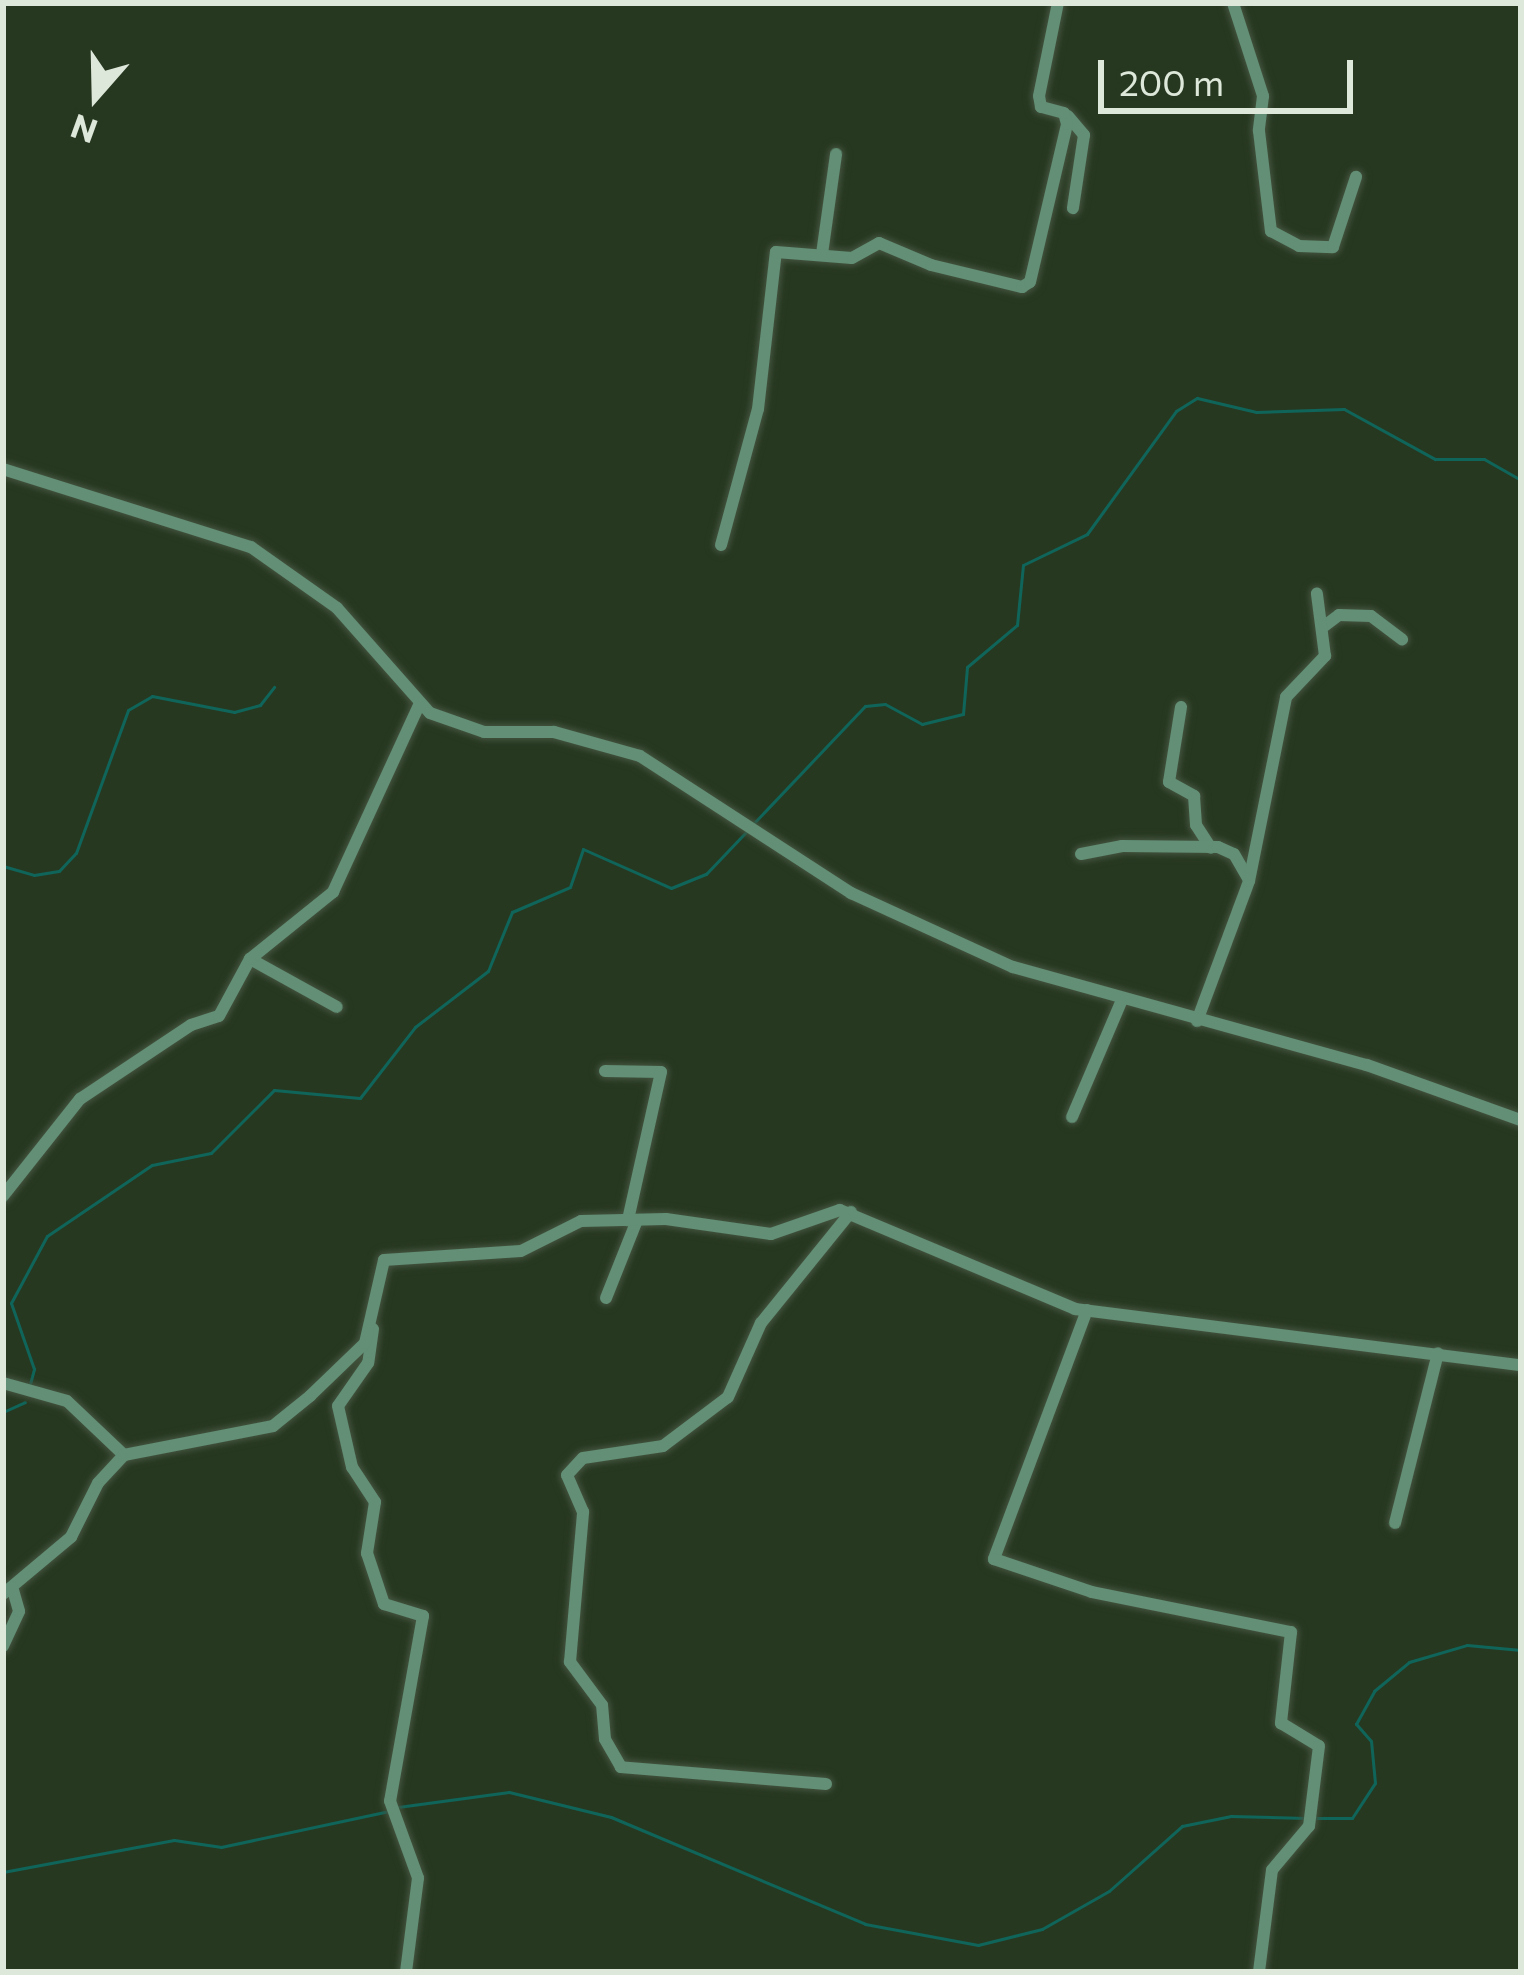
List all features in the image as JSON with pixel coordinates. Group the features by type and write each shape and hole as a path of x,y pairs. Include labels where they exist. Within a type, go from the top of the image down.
{"street":[{"path":"1058,3 1039,96 1040,106 1068,116 1084,135 1073,208"},
{"path":"1233,3 1263,96 1259,131 1270,231 1299,246 1333,247 1356,177"},
{"path":"721,545 758,409 776,252 852,258 879,244 931,266 1027,286 1068,116"},
{"path":"822,254 836,154"},
{"path":"3,469 276,560 337,608 419,705 484,732 554,732 640,756 851,893 1013,968 1121,1002 1367,1066 1521,1120"},
{"path":"1197,1021 1249,880 1286,697 1325,656 1317,594"},
{"path":"1323,627 1339,615 1371,616 1402,639"},
{"path":"3,1196 80,1100 191,1025 219,1016 250,959 333,892 419,705"},
{"path":"1180,707 1169,782 1194,796 1196,825 1211,848"},
{"path":"1081,854 1123,846 1211,848 1234,854 1249,880"},
{"path":"250,959 337,1007"},
{"path":"1072,1117 1121,1002"},
{"path":"605,1071 661,1072 633,1220 606,1298"},
{"path":"826,1784 620,1767 605,1739 602,1705 570,1662 583,1512 567,1475 584,1458 663,1446 728,1397 760,1323 851,1212"},
{"path":"406,1972 418,1878 390,1801 423,1616 384,1604 367,1553 375,1502 352,1467 338,1406 368,1363 384,1260 521,1251 581,1221 633,1220 771,1234 851,1212 1052,1303 1521,1365"},
{"path":"3,1646 19,1611 8,1590 71,1537 98,1483 124,1455 273,1426 356,1355 374,1310"},
{"path":"1087,1310 1051,1417 1018,1477 994,1559 1092,1592 1291,1631 1281,1723 1319,1747 1310,1826 1272,1870 1259,1972"},
{"path":"1395,1523 1438,1353"},
{"path":"3,1383 67,1401 124,1455"}],"waterway":[{"path":"753,824 865,706 885,704 922,724 963,714 967,667 1017,625 1023,565 1087,534 1176,411 1197,398 1256,412 1344,409 1435,459 1484,459 1521,480"},
{"path":"3,866 34,875 59,871 76,853 128,710 152,696 234,712 260,705 274,687"},
{"path":"30,1384 34,1369 11,1303 47,1236 152,1165 211,1153 274,1090 360,1098 415,1027 488,971 512,912 570,887 583,849 671,888 706,874 747,831"},
{"path":"3,1412 25,1402"},
{"path":"1315,1818 1352,1818 1375,1783 1371,1741 1356,1724 1374,1691 1409,1662 1467,1645 1521,1650"},
{"path":"398,1807 509,1792 611,1817 865,1924 978,1945 1042,1929 1109,1891 1182,1826 1231,1816 1306,1818"},
{"path":"3,1872 174,1840 221,1847 389,1811"}]}
